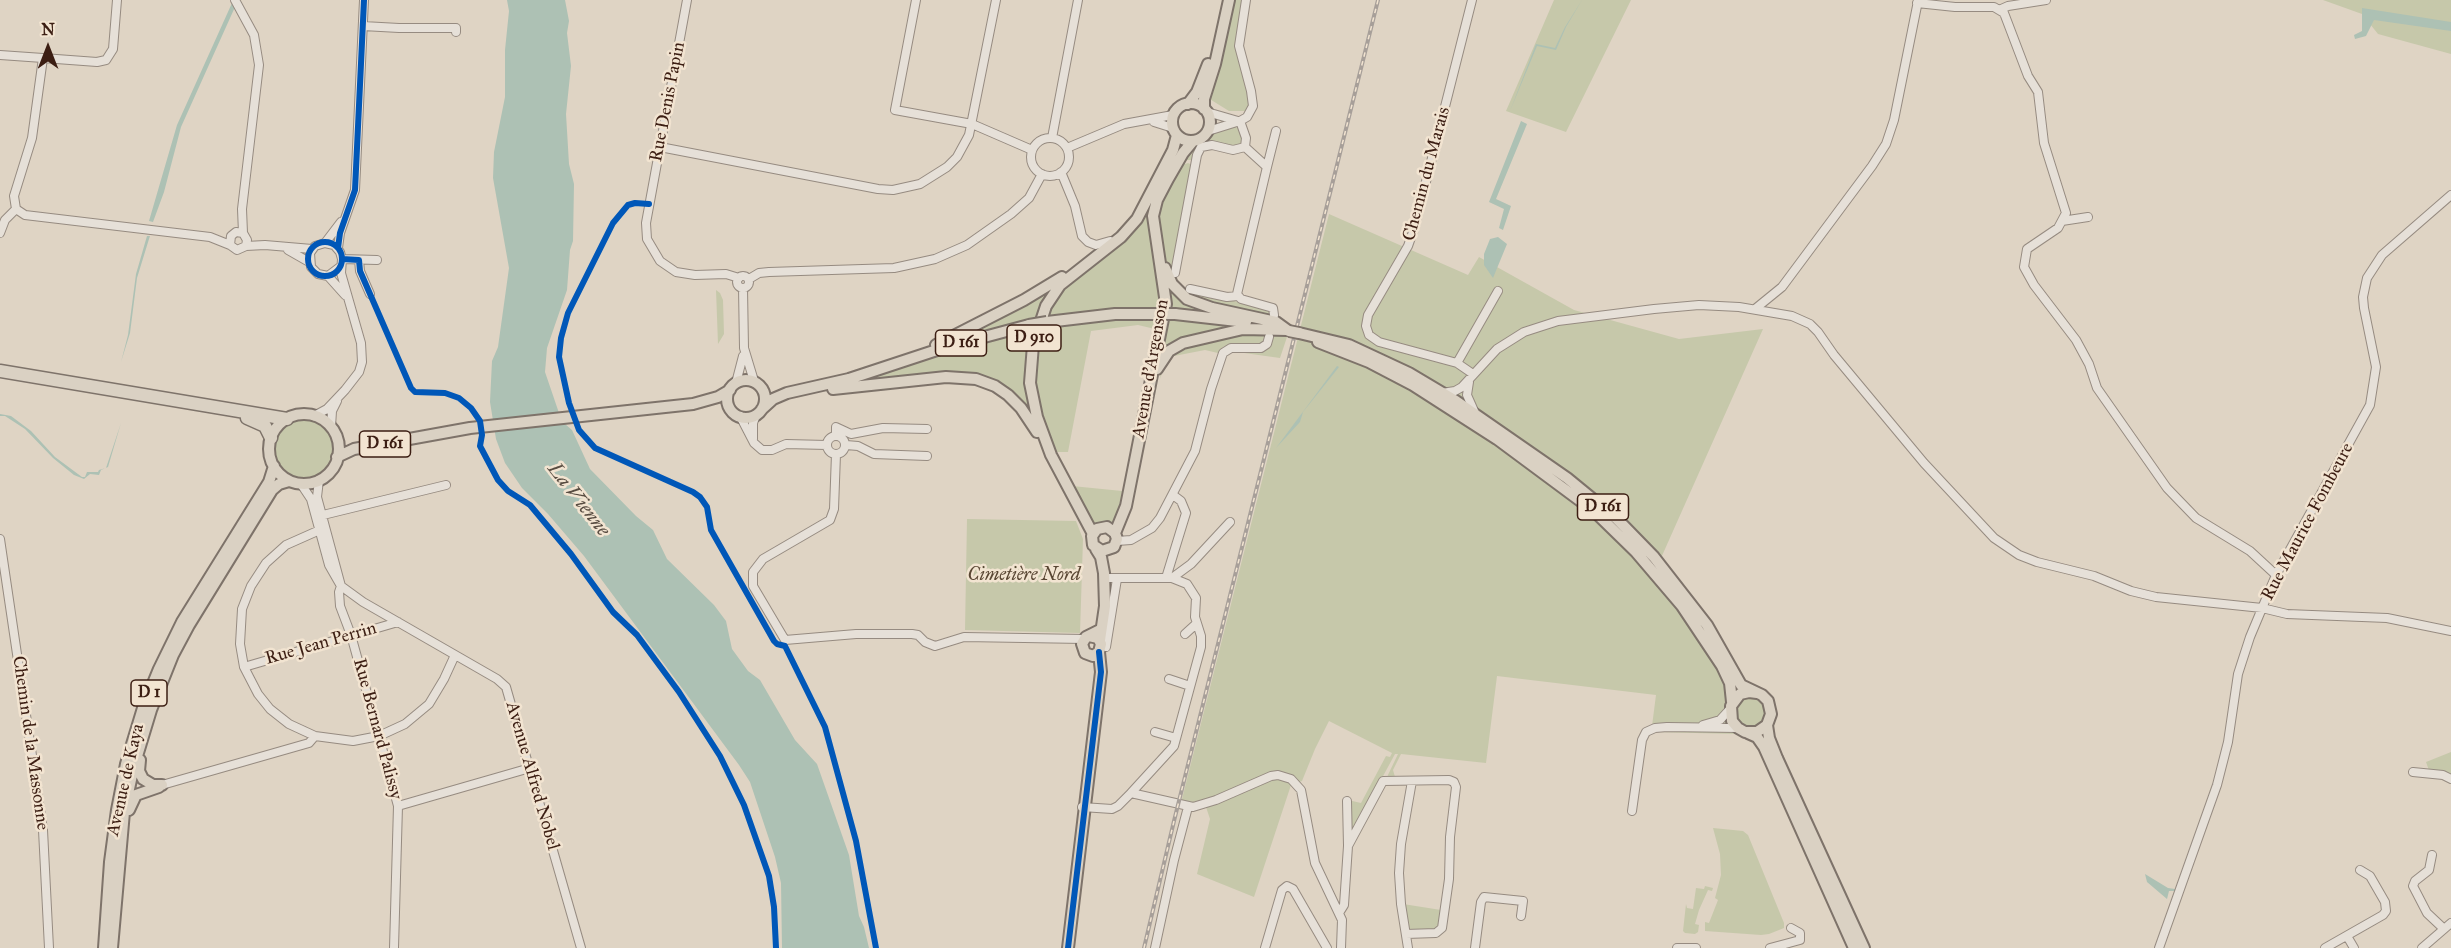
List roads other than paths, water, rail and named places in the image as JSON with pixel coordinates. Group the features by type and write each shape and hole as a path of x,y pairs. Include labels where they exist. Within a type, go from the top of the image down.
{"highway":[{"path":"1,372 287,419"},
{"path":"220,409 261,422 271,438"}],"main road":[{"path":"1188,104 1197,92 1204,75 1224,0"},
{"path":"1206,110 1194,104 1179,107 1173,115 1175,132 1182,139 1193,141 1202,138 1208,131 1210,118 1204,99 1230,0"},
{"name":"D 910","path":"1093,534 1050,455 1036,417 1030,383 1030,361 1036,333 1046,306 1060,285 1128,230 1146,204 1173,150 1175,132"},
{"name":"Avenue d'Argenson","path":"1104,576 1126,506 1166,304 1153,223 1155,206 1178,161 1193,141"},
{"path":"894,366 907,357 1024,300 1108,248"},
{"path":"1157,249 1172,285 1187,299 1212,308 1276,322 1292,331"},
{"name":"D 161","path":"759,412 773,399 787,393 894,366 943,348 1047,322 1115,314 1175,314 1229,319 1329,339 1368,353 1409,373 1476,414 1567,478 1637,538 1690,600 1719,644 1741,685 1757,693"},
{"path":"1148,395 1161,361 1178,345 1243,329 1292,331"},
{"name":"D 161","path":"1311,336 1321,343 1413,385 1497,439 1594,511 1636,552 1682,606 1726,674 1733,694 1731,706"},
{"path":"817,387 825,390 946,377 985,381 1003,390 1015,400 1050,455"},
{"path":"745,380 758,385 765,401 759,412 746,417 736,413 728,401 733,386 745,380"},
{"name":"D 161","path":"758,385 787,393"},
{"name":"D 161","path":"693,404 718,397 733,386"},
{"name":"D 161","path":"338,457 354,449 434,434 588,414 693,404 712,405 736,413"},
{"path":"305,414 314,416 331,428 337,438 338,457 331,471 319,480 301,483 290,481 274,466 269,453 271,438 274,430 287,419 305,414"},
{"name":"D 161","path":"337,438 353,442 434,434"},
{"name":"Avenue de Kaya","path":"104,948 117,810 126,764 143,708 182,622 269,482 274,466"},
{"name":"Avenue de Kaya","path":"112,948 124,812 140,743 158,691 181,640 272,490 279,484 290,481"},
{"path":"1104,526 1110,528 1114,541 1105,552 1096,549 1092,542 1093,534 1104,526"},
{"name":"Avenue d'Argenson","path":"1066,948 1098,672 1092,643 1104,612 1104,576 1100,555 1096,549"},
{"path":"162,785 145,782 139,766 147,732 181,640"},
{"path":"1742,731 1760,731 1771,717 1771,708 1766,699 1757,693 1742,693 1731,706 1731,719 1742,731 1757,737 1764,747 1854,948"},
{"path":"1767,725 1774,752 1864,948"},
{"path":"118,868 132,799 162,785"}],"street":[{"path":"0,56 97,62 106,60 114,49 117,0"},
{"path":"16,209 25,214 210,237 237,250 245,239 242,209 259,65 254,35 235,0"},
{"path":"314,416 327,409 345,390 359,372 363,355 338,248 353,198 355,182 364,0"},
{"name":"Rue Denis Papin","path":"687,0 649,204 646,223 647,239 660,261 684,274 726,274 740,278"},
{"path":"916,0 895,110 972,124 1032,150"},
{"path":"660,147 893,190 920,184 947,168 964,145 972,124 996,0"},
{"path":"1052,138 1078,0"},
{"path":"1208,131 1240,121 1247,117 1252,106 1251,91 1239,46 1246,0"},
{"name":"Chemin du Marais","path":"1471,377 1457,363 1379,342 1369,335 1366,326 1368,315 1408,246 1414,229 1472,0"},
{"path":"2000,10 2007,6 2046,0"},
{"path":"1755,309 1787,280 1886,144 1894,120 1918,2 1955,7 1994,7 2000,10 2004,13 2028,76 2041,100 2044,143 2066,213 2058,228 2027,249 2024,267 2034,285 2076,340 2089,364 2097,388 2167,488 2196,518 2250,551 2276,575"},
{"path":"363,26 456,28 456,32"},
{"path":"16,209 14,196 32,138 43,58"},
{"path":"1206,110 1240,121"},
{"path":"1067,148 1116,127 1173,115"},
{"path":"1149,121 1175,132"},
{"path":"1240,121 1246,138 1245,147"},
{"path":"1238,296 1276,131"},
{"path":"1052,138 1063,143 1067,148 1067,164 1061,172 1055,175 1042,174 1034,166 1032,150 1040,141 1052,138"},
{"path":"1175,273 1197,156 1201,147 1212,145 1233,150 1245,147"},
{"path":"1245,147 1267,167"},
{"path":"1061,172 1074,206 1080,234 1091,244 1101,245 1111,241 1146,204"},
{"path":"749,279 759,273 894,268 935,260 967,245 1011,214 1029,198 1042,174"},
{"name":"Rue Maurice Fombeure","path":"2159,948 2220,774 2228,742 2238,674 2262,608 2276,575 2370,405 2376,367 2364,308 2363,297 2367,278 2382,255 2451,195"},
{"path":"0,232 8,216 16,209"},
{"path":"230,245 242,209"},
{"path":"210,237 232,234 265,245 312,249 325,243 347,213"},
{"path":"2061,221 2088,217"},
{"path":"325,243 338,248"},
{"path":"283,248 309,262 314,271 328,276 338,285 349,301"},
{"path":"309,262 312,249"},
{"path":"358,260 360,272 370,294"},
{"path":"328,276 341,263 358,260 376,261"},
{"path":"743,288 738,284 740,278 744,276 749,279"},
{"path":"743,288 748,286 749,279"},
{"path":"733,386 744,348 743,288"},
{"path":"1190,289 1227,297 1238,296 1241,299 1274,308 1274,315"},
{"path":"1457,363 1498,291"},
{"path":"1442,393 1457,390 1497,349 1515,337 1558,321 1699,305 1755,309 1792,316 1810,324 1924,463 1994,537 2019,555 2037,562 2094,576 2131,591 2156,597 2262,608 2287,614 2387,618 2451,631"},
{"path":"1114,541 1129,541 1152,528 1173,495 1195,451 1223,353 1231,348 1261,348 1267,344 1269,337"},
{"path":"744,348 758,385"},
{"path":"1471,377 1467,395 1476,414"},
{"path":"331,428 332,411 345,390"},
{"path":"754,443 752,428 759,412"},
{"path":"736,413 759,449 769,451 786,444 827,445"},
{"path":"836,436 836,427 851,434 884,428 927,429"},
{"path":"827,445 830,439 836,436 842,438 846,445"},
{"path":"827,445 830,451 836,454 843,452 846,445"},
{"path":"846,445 858,446 874,454 927,456"},
{"path":"836,454 834,509 830,520 763,559 753,572 753,586 784,640 856,634 918,634 925,642 935,646 964,637 1092,643 1117,579"},
{"name":"Avenue Alfred Nobel","path":"319,480 317,493 323,515 329,565 341,586 363,602 497,679 506,687 581,948"},
{"name":"Avenue Alfred Nobel","path":"301,483 323,529"},
{"path":"323,515 446,485"},
{"path":"1169,578 1186,513 1181,501 1173,495"},
{"path":"1169,578 1191,564 1230,522"},
{"path":"323,529 296,539 266,563 251,586 240,622 240,644 244,666 255,688 270,709 289,724 315,736 353,741 379,736 405,724 429,704 455,655"},
{"name":"Chemin de la Massonne","path":"0,539 43,830 49,948"},
{"path":"1083,808 1112,809 1118,807 1172,749 1202,644 1196,624 1196,598 1187,584 1169,578 1117,579 1104,576"},
{"name":"Rue Bernard Palissy","path":"341,586 340,606 351,635 398,806 394,948"},
{"name":"Rue Jean Perrin","path":"244,666 398,622"},
{"path":"1185,634 1196,624"},
{"path":"1168,679 1190,686"},
{"path":"1632,811 1643,736 1653,729 1714,722 1723,717 1731,706"},
{"path":"1681,727 1742,731"},
{"path":"1155,732 1176,738"},
{"path":"162,785 309,743 315,736"},
{"path":"398,806 530,768"},
{"path":"2413,772 2443,775 2451,779"},
{"path":"1131,793 1188,807 1216,800 1271,776 1278,775 1291,779 1301,790 1315,863 1339,913 1342,927 1341,948"},
{"path":"1348,846 1383,781 1449,780 1454,782 1456,787 1449,879 1442,928 1436,933 1406,934"},
{"path":"1408,948 1399,890 1400,860 1412,781"},
{"path":"1339,913 1344,905 1348,846 1347,801"},
{"path":"1155,948 1188,807"},
{"path":"2432,855 2429,870 2415,881 2414,886 2427,913 2444,929"},
{"path":"2325,948 2383,915 2386,911 2385,902 2370,876 2360,870"},
{"path":"1265,948 1282,890 1287,886 1293,889 1327,948"},
{"path":"1475,948 1481,902 1484,897 1523,901 1521,916"},
{"path":"2422,948 2451,923"},
{"path":"1770,948 1800,940 1800,933 1791,928"},
{"path":"2347,936 2354,948"},
{"path":"1677,948 1696,948"}],"water":[{"name":"La Vienne","path":"507,0 565,0 569,21 567,33 571,66 566,114 569,164 574,184 573,241 570,250 567,290 547,348 545,372 559,413 565,424 572,430 590,469 653,530 667,559 714,605 726,621 732,649 748,671 760,680 795,740 817,764 849,855 859,916 869,948 782,948 781,883 775,857 750,782 584,556 522,488 505,463 496,439 490,402 492,361 498,347 509,268 493,178 494,152 505,97 505,50 509,11"},
{"path":"1582,0 1556,50 1537,46 1510,111 1536,44 1555,48 1565,27"},
{"path":"232,3 235,7 181,127 164,192 153,222 149,221 177,125"},
{"path":"2362,8 2451,22 2451,31 2374,20 2366,36 2355,39 2354,35 2362,31"},
{"path":"1521,121 1527,124 1496,199 1511,206 1503,230 1499,228 1504,209 1489,202"},
{"path":"147,236 150,236 137,278 130,333 121,362 128,335 136,274"},
{"path":"1498,237 1507,244 1493,278 1484,265 1484,254 1490,239"},
{"path":"1337,366 1339,367 1303,412 1300,422 1276,448"},
{"path":"0,414 11,416 31,431 55,457 82,477 85,477 87,472 98,472 105,468 99,475 90,474 84,479 74,475 53,458 25,429"},
{"path":"121,423 108,467 106,468"},
{"path":"2145,874 2175,891 2169,891 2167,899 2147,882"}],"railway":[{"path":"1144,948 1378,0"}],"park label":[{"name":"Cimetière Nord","path":"1024,576"}]}
